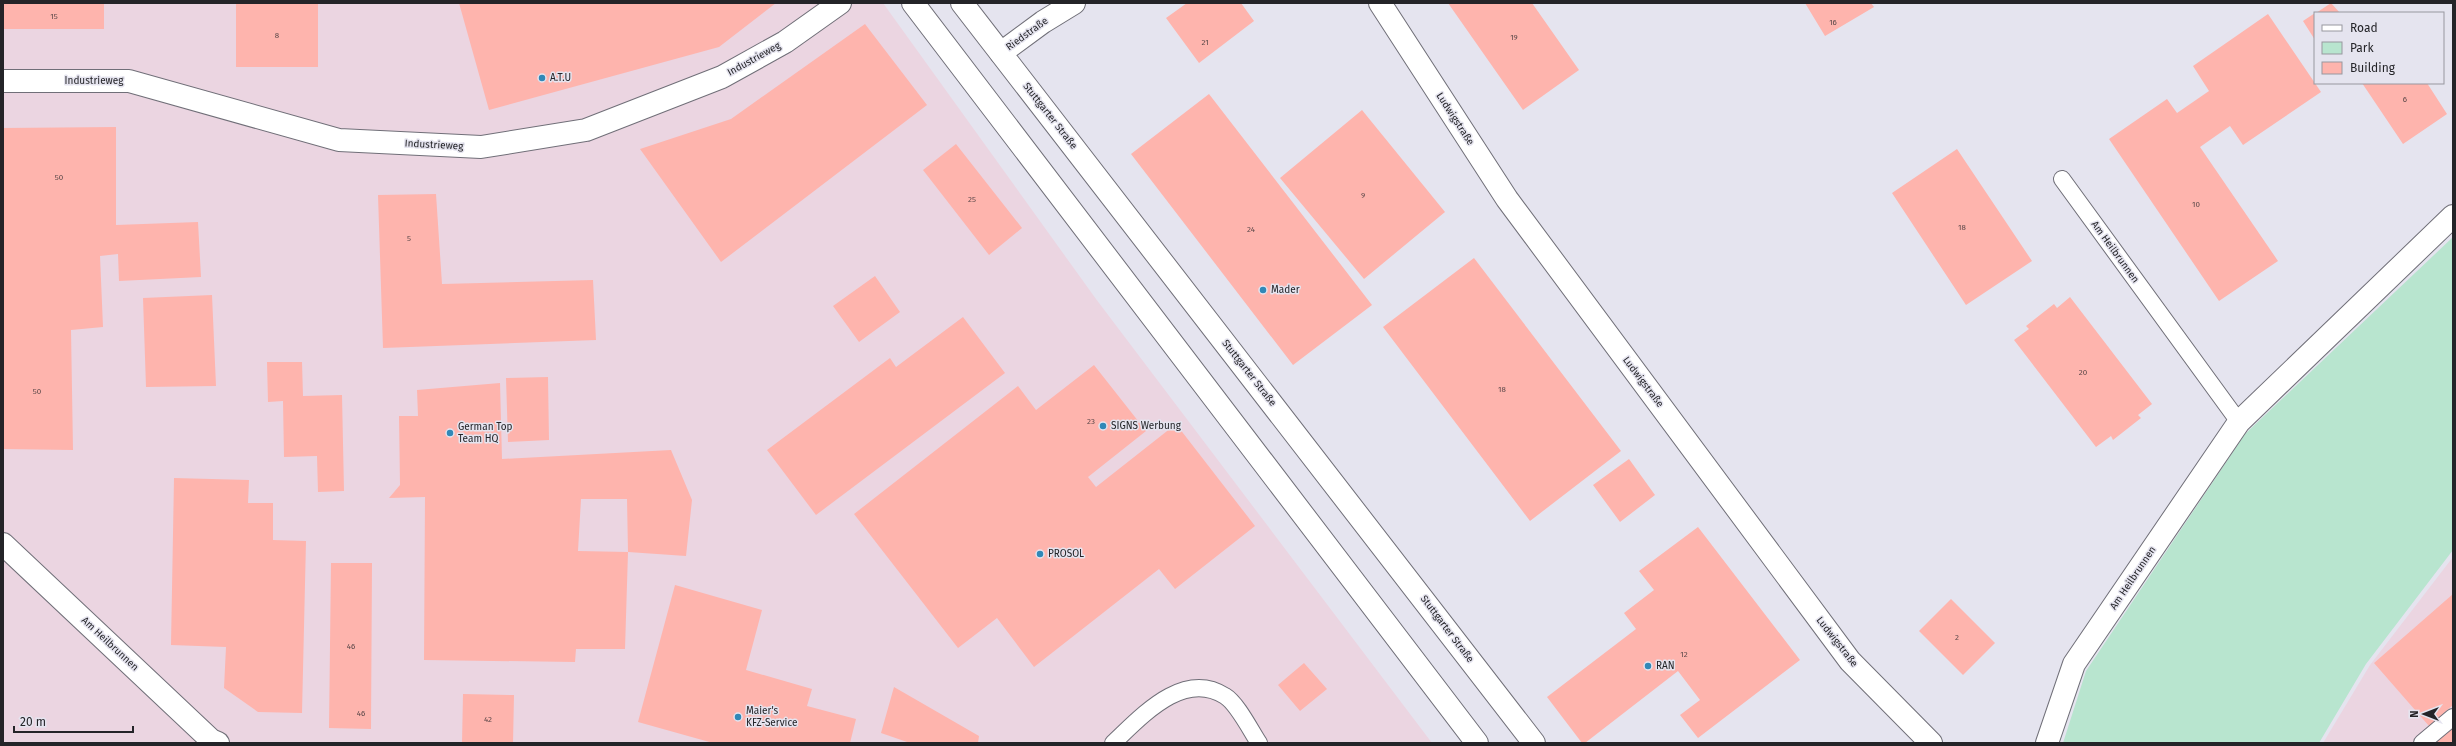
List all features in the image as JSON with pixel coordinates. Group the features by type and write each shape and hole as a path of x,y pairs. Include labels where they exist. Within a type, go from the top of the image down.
{"street":[{"name":"Industrieweg","path":"3,82 129,81 339,140 480,147 586,130 722,77 785,42 840,3"},
{"path":"913,3 1477,743"},
{"name":"Stuttgarter Straße","path":"962,3 1534,743"},
{"name":"Riedstraße","path":"1001,53 1043,22 1074,3"},
{"name":"Ludwigstraße","path":"1380,3 1507,198 1850,661 1931,743"},
{"name":"Am Heilbrunnen","path":"2047,743 2074,664 2239,422 2453,216"},
{"name":"Am Heilbrunnen","path":"3,544 212,742"}],"lane":[{"name":"Am Heilbrunnen","path":"2062,179 2239,422"},
{"path":"1113,743 1158,704 1178,691 1193,687 1208,689 1226,696 1258,743"},
{"path":"2422,743 2453,717"}],"shaded area":[{"path":"3,3 883,3 1096,299 1432,743 3,743"},
{"path":"2453,557 2453,743 2323,743 2370,665"}],"green space":[{"path":"2453,237 2453,550 2366,664 2319,743 2063,743 2086,671 2245,434"}],"building":[{"path":"3,3 104,3 104,29 3,29"},
{"path":"236,3 318,3 318,67 236,67"},
{"name":"A.T.U","path":"459,3 776,3 719,47 489,110"},
{"path":"1187,3 1241,3 1254,21 1199,63 1166,18"},
{"path":"1448,3 1532,3 1579,70 1523,110"},
{"path":"1805,3 1871,3 1874,7 1825,36"},
{"path":"2331,3 2339,12 2318,12"},
{"path":"2268,14 2314,82 2314,84 2321,92 2243,145 2230,126 2200,147 2278,261 2219,301 2109,139 2167,99 2177,113 2209,91 2193,66"},
{"path":"2314,14 2314,38 2303,21"},
{"path":"865,24 927,105 721,262 640,149 731,119"},
{"path":"2363,84 2428,84 2447,114 2403,144"},
{"path":"1209,94 1372,305 1293,365 1131,154"},
{"path":"1362,110 1445,212 1364,279 1280,178"},
{"path":"116,127 116,225 198,222 201,277 119,281 118,254 100,256 103,327 71,330 73,450 3,449 3,128"},
{"path":"956,144 1022,228 989,255 923,170"},
{"path":"1957,149 2032,261 1966,305 1892,193"},
{"path":"436,194 442,284 593,280 596,340 383,348 378,195"},
{"path":"1474,258 1621,451 1530,521 1383,327"},
{"path":"875,276 900,312 859,342 833,306"},
{"path":"212,295 216,386 146,387 143,298"},
{"path":"2070,297 2152,404 2138,415 2141,418 2113,440 2111,436 2096,447 2014,340 2029,329 2026,326 2054,304 2057,308"},
{"path":"963,317 1005,373 816,515 767,450 890,358 896,367"},
{"path":"267,362 302,362 303,396 342,395 344,491 318,492 317,456 284,457 283,401 268,402"},
{"path":"1094,365 1146,431 1088,477 1096,487 1176,424 1255,526 1175,589 1159,569 1034,667 997,618 958,648 854,514 1018,386 1036,410"},
{"path":"548,377 549,440 508,442 506,378"},
{"path":"500,383 502,459 671,450 692,500 686,556 628,552 625,649 576,649 575,662 424,660 425,497 389,498 400,485 399,416 418,416 417,390","holes":["581,499 627,499 628,552 578,551"]},
{"path":"1629,459 1655,495 1620,522 1593,485"},
{"path":"174,478 249,480 248,503 273,503 273,540 306,541 302,713 258,712 224,688 226,647 171,645"},
{"path":"1698,527 1800,660 1698,738 1680,715 1700,700 1678,671 1585,743 1582,743 1547,697 1636,629 1624,613 1654,590 1639,571"},
{"path":"331,563 372,563 371,729 329,728"},
{"path":"675,585 762,610 746,670 812,689 807,706 856,719 850,743 713,743 638,722"},
{"path":"2453,594 2453,705 2429,726 2374,663"},
{"path":"1951,599 1995,643 1963,675 1919,631"},
{"path":"1304,663 1327,689 1300,711 1278,685"},
{"path":"894,687 979,736 978,743 910,743 881,733"},
{"path":"463,694 514,695 513,743 462,743"},
{"path":"2453,728 2453,743 2435,743"}],"place":[{"name":"A.T.U","path":"542,78"},
{"name":"Mader","path":"1263,290"},
{"name":"SIGNS Werbung","path":"1103,426"},
{"name":"German Top Team HQ","path":"450,433"},
{"name":"PROSOL","path":"1040,554"},
{"name":"RAN","path":"1648,666"},
{"name":"Maier's KFZ-Service","path":"738,717"}]}
